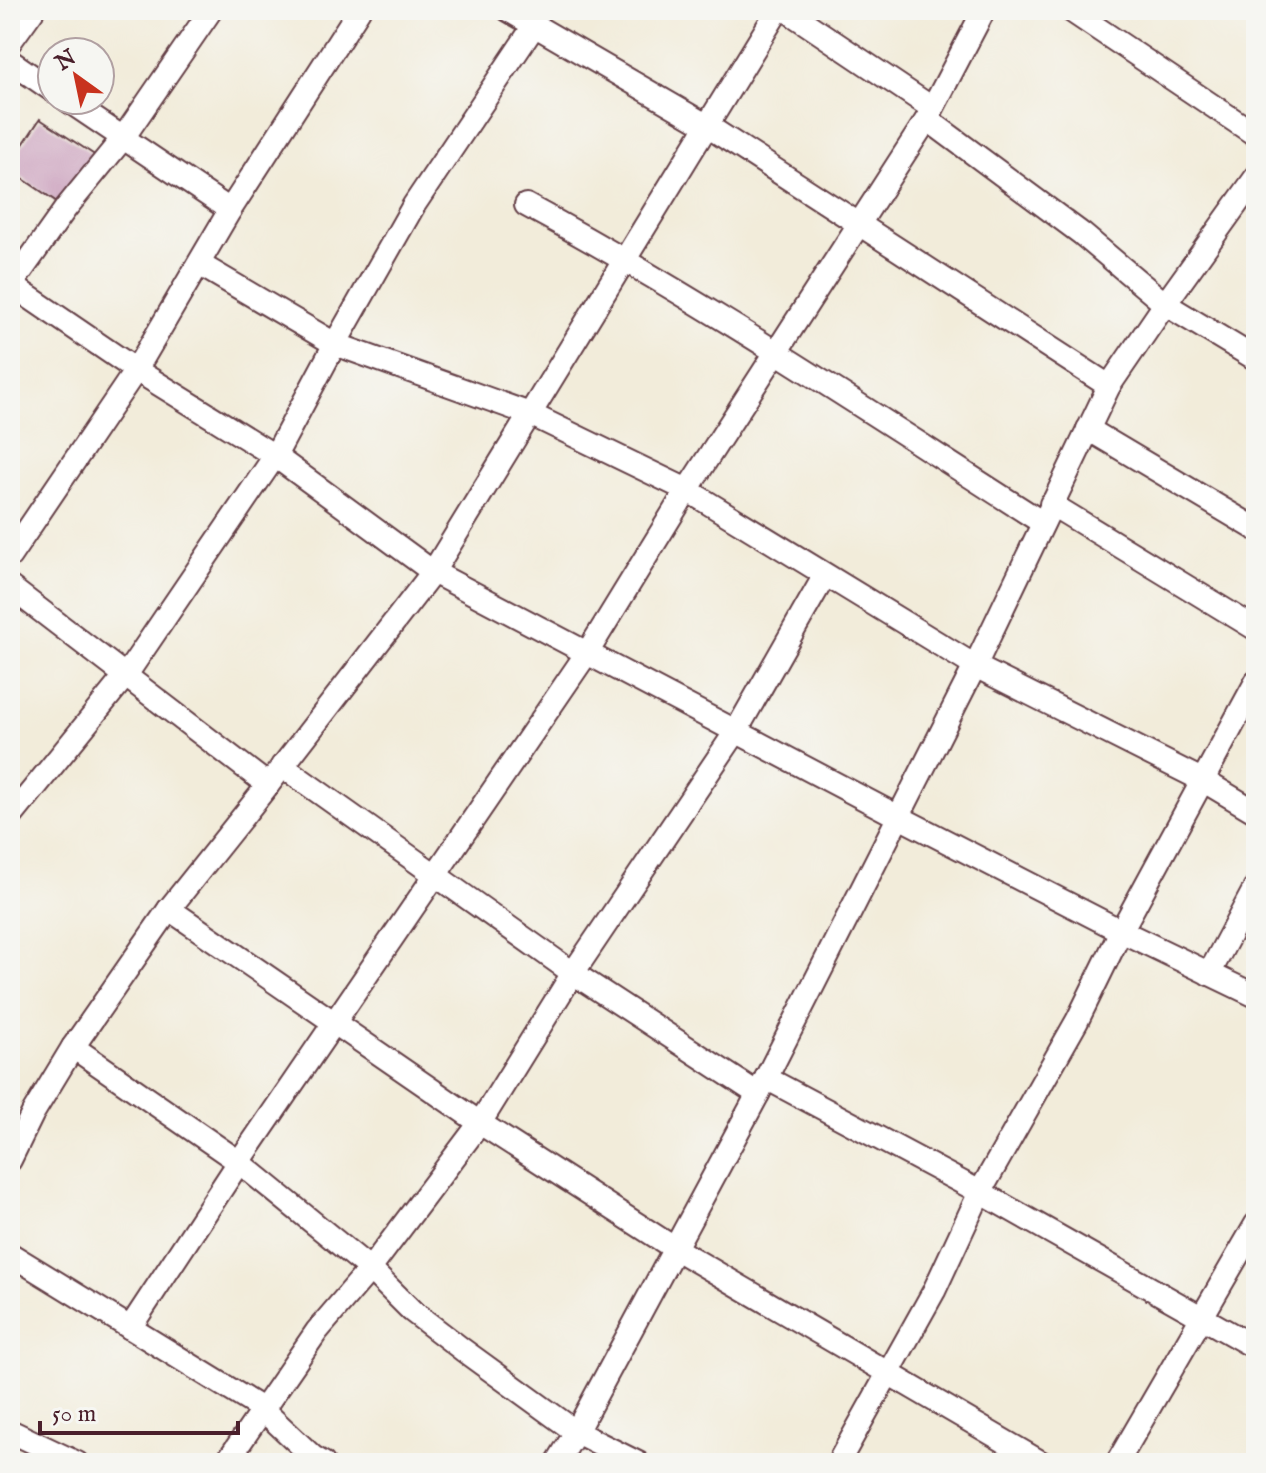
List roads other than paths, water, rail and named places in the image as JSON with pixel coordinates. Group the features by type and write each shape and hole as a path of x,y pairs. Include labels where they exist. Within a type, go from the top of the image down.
{"street":[{"path":"10,42 33,10"},
{"path":"211,10 123,138 66,208 11,285 136,370 275,456 433,572 735,733 1121,931 1256,996"},
{"path":"10,556 136,370 230,210 359,10"},
{"path":"508,10 706,125 1109,386"},
{"path":"10,1160 33,1113 73,1047 169,909 433,572 778,10"},
{"path":"786,10 930,114 1165,304 1256,359"},
{"path":"130,1328 239,1162 587,653 687,490 930,114 984,10"},
{"path":"1070,10 1256,135"},
{"path":"10,818 126,675 275,456 414,205 534,26"},
{"path":"10,61 36,79"},
{"path":"91,116 230,210"},
{"path":"557,1463 762,1086 975,666 1109,386 1256,177"},
{"path":"526,205 626,259 1047,514 1256,629"},
{"path":"199,264 335,344 530,414 687,490 975,666 1204,781 1256,812"},
{"path":"1088,429 1256,529"},
{"path":"226,1463 317,1331 370,1269 480,1123 573,973 735,733 825,575"},
{"path":"10,587 268,785"},
{"path":"838,1463 934,1291 980,1192 1077,1021 1121,931 1256,682"},
{"path":"282,766 573,973 762,1086 980,1192 1256,1348"},
{"path":"1209,974 1256,886"},
{"path":"169,909 480,1123 674,1248 1042,1463"},
{"path":"73,1047 239,1162 370,1269 412,1311 576,1432 638,1463"},
{"path":"1117,1463 1256,1224"},
{"path":"10,1254 262,1409 323,1463"},
{"path":"10,1431 77,1463"}]}
